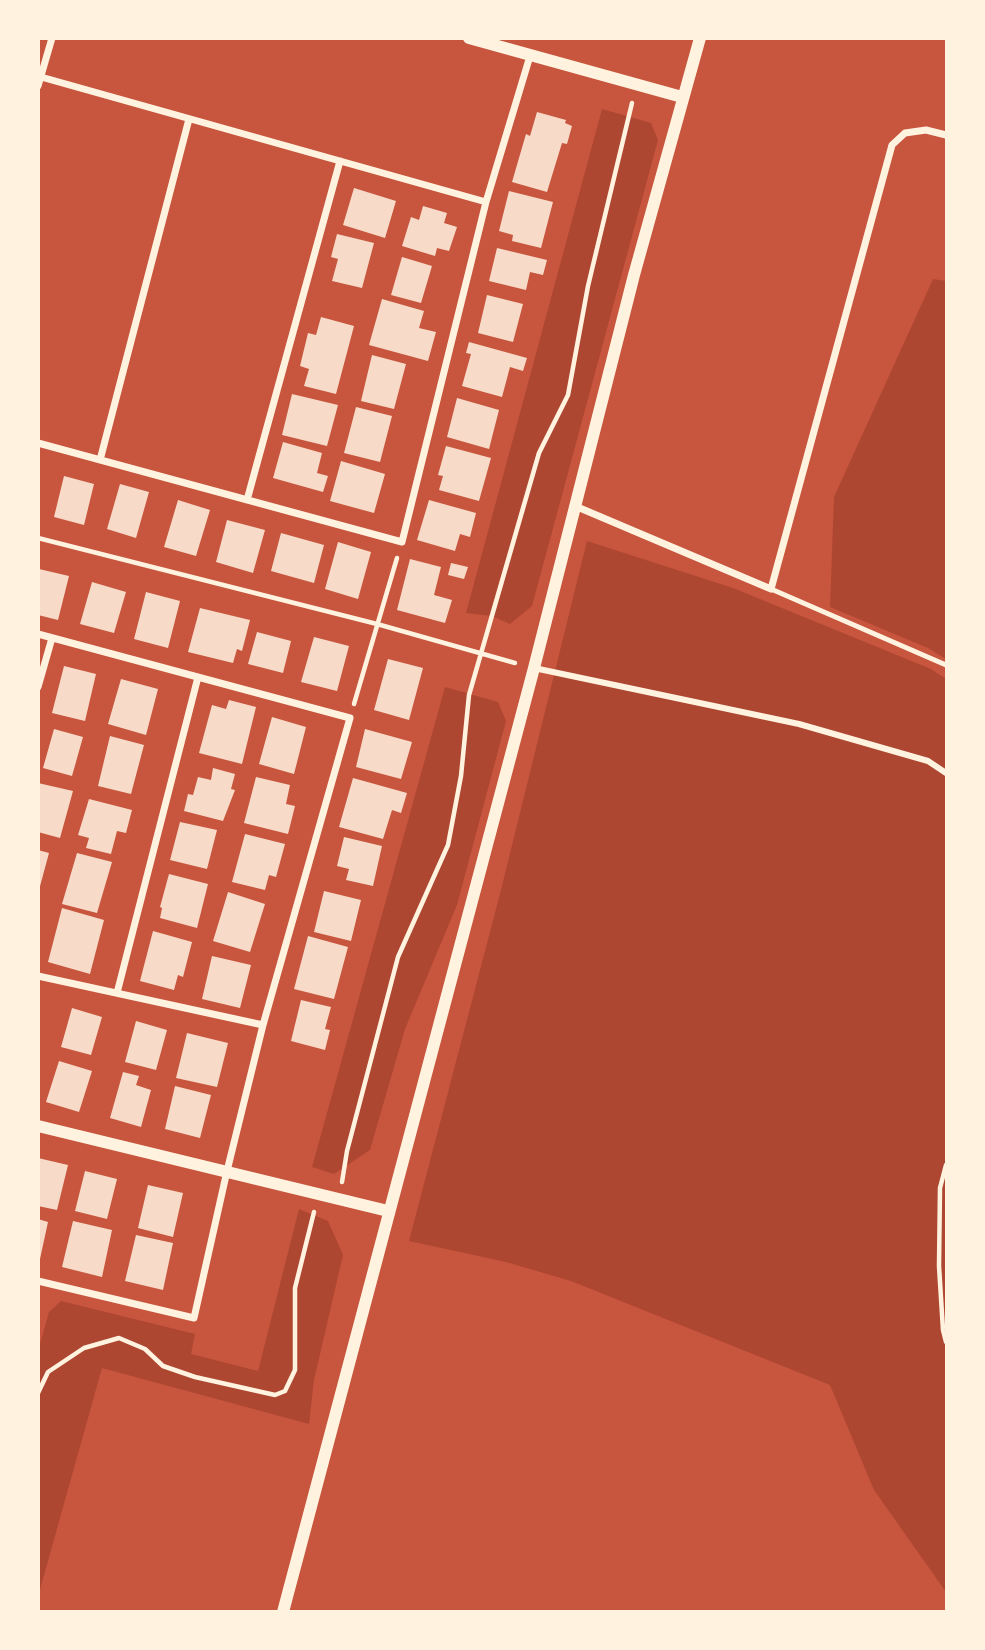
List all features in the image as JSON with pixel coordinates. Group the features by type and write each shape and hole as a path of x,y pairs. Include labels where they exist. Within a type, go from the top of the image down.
{"street":[{"path":"52,38 40,81 189,119 486,202"},
{"path":"469,38 682,97"},
{"path":"283,1612 534,668 682,97 700,38"},
{"path":"38,443 402,542 486,202 530,56"},
{"path":"100,460 189,119"},
{"path":"575,506 771,589 892,145 905,133 926,130 947,135"},
{"path":"247,500 340,161"},
{"path":"38,634 350,718 263,1025 226,1171 194,1318 38,1281"},
{"path":"38,687 51,638"},
{"path":"534,668 799,724 928,761 947,773"},
{"path":"117,993 198,677"},
{"path":"38,975 263,1025"},
{"path":"38,1126 388,1211"}],"lane":[{"path":"771,589 947,665"}],"path":[{"path":"339,1199 347,1151 398,957 448,845 461,776 469,695 539,453 568,395 588,286 636,85"},
{"path":"38,538 377,624 534,668"},
{"path":"350,718 402,542"},
{"path":"947,1165 940,1188 940,1266 943,1331 947,1342"},
{"path":"38,1393 48,1372 84,1348 119,1338 145,1349 163,1366 195,1377 275,1395 285,1391 295,1370 295,1288 318,1194"}],"shaded area":[{"path":"602,109 651,123 658,140 532,606 510,624 492,616 466,613"},
{"path":"933,279 946,281 946,659 928,648 830,607 834,497"},
{"path":"587,541 733,588 931,669 946,679 946,1592 874,1490 830,1385 571,1281 506,1262 409,1241 501,890"},
{"path":"445,687 498,702 506,721 457,905 405,1029 370,1150 334,1174 312,1167"},
{"path":"299,1209 328,1221 343,1255 314,1380 309,1424 102,1368 39,1593 38,1351 49,1312 61,1301 195,1334 191,1354 258,1371"}],"building":[{"path":"537,112 566,120 565,123 572,126 567,144 562,143 547,192 512,182 526,134 530,136"},
{"path":"354,188 396,201 385,238 343,225"},
{"path":"509,191 553,202 541,248 512,241 513,235 499,231"},
{"path":"423,206 447,213 444,223 457,227 449,251 437,248 435,256 402,246 411,217 419,220"},
{"path":"337,234 374,243 362,288 332,281 338,259 331,257"},
{"path":"497,248 547,260 543,275 530,272 526,290 489,281"},
{"path":"402,257 432,266 421,303 391,295"},
{"path":"487,295 523,304 513,342 478,333"},
{"path":"382,299 424,311 419,328 436,332 428,361 369,345"},
{"path":"321,317 354,326 336,394 304,386 309,369 300,366 308,333 316,335"},
{"path":"469,342 527,358 523,371 510,367 502,397 462,386 471,354 466,353"},
{"path":"372,355 406,364 394,409 361,401"},
{"path":"292,394 338,405 327,446 282,435"},
{"path":"457,398 499,410 489,449 447,437"},
{"path":"356,407 392,416 380,462 344,453"},
{"path":"283,442 322,453 317,473 328,476 323,492 273,478"},
{"path":"446,446 491,458 479,501 439,490 443,476 438,475"},
{"path":"341,461 385,474 374,513 330,501"},
{"path":"64,476 94,484 84,525 54,517"},
{"path":"120,484 149,492 136,538 107,529"},
{"path":"178,500 210,510 196,556 164,547"},
{"path":"429,500 476,513 470,537 460,534 455,551 417,540"},
{"path":"227,520 265,530 253,573 216,562"},
{"path":"281,533 324,545 314,583 271,571"},
{"path":"338,542 371,552 358,599 325,589"},
{"path":"410,559 441,567 434,595 452,600 445,623 397,610"},
{"path":"451,563 468,567 464,579 448,575"},
{"path":"39,569 69,576 58,620 38,615"},
{"path":"92,582 126,592 114,633 80,624"},
{"path":"146,592 180,601 168,648 134,639"},
{"path":"200,608 250,620 242,651 237,649 233,663 188,652"},
{"path":"257,632 291,641 283,673 248,664"},
{"path":"314,637 349,646 337,691 301,682"},
{"path":"388,659 423,668 409,720 374,710"},
{"path":"64,666 96,674 85,721 52,713"},
{"path":"121,679 158,689 146,735 108,724"},
{"path":"229,700 256,707 242,764 199,753 212,705 226,709"},
{"path":"272,717 306,727 294,774 259,764"},
{"path":"54,729 83,737 72,776 43,768"},
{"path":"365,729 412,742 401,779 356,767"},
{"path":"110,736 144,745 131,794 98,786"},
{"path":"213,768 235,774 231,789 235,790 223,821 184,811 188,794 193,795 198,777 211,780"},
{"path":"256,777 290,785 286,804 295,806 288,834 244,823"},
{"path":"353,778 407,793 401,813 392,810 383,839 339,827"},
{"path":"38,783 73,791 60,838 38,832"},
{"path":"89,799 132,810 126,833 117,831 111,854 86,848 89,838 78,835"},
{"path":"180,822 217,830 207,869 170,860"},
{"path":"245,834 285,844 276,877 269,875 265,890 232,882"},
{"path":"344,837 382,846 373,886 346,880 349,869 337,866"},
{"path":"38,850 49,853 39,890 38,890"},
{"path":"77,853 112,862 97,913 62,904"},
{"path":"169,874 208,884 197,928 160,918 160,907"},
{"path":"324,891 361,900 351,941 314,932"},
{"path":"228,892 265,904 250,952 213,941"},
{"path":"62,908 104,920 90,974 48,962"},
{"path":"153,931 192,942 183,977 178,975 174,990 140,981"},
{"path":"308,936 348,947 334,999 294,989"},
{"path":"212,956 251,965 240,1008 202,999"},
{"path":"301,1000 331,1007 325,1029 330,1030 325,1050 291,1041"},
{"path":"72,1008 102,1017 91,1055 61,1047"},
{"path":"136,1021 167,1030 156,1070 125,1062"},
{"path":"187,1033 228,1043 217,1087 176,1078"},
{"path":"59,1061 92,1071 79,1112 46,1102"},
{"path":"123,1072 139,1076 136,1085 151,1090 141,1127 110,1118"},
{"path":"175,1086 211,1095 200,1138 165,1129"},
{"path":"38,1158 68,1165 57,1210 38,1206"},
{"path":"85,1171 117,1179 107,1219 75,1211"},
{"path":"148,1185 183,1193 173,1237 138,1228"},
{"path":"38,1219 48,1222 40,1259 38,1259"},
{"path":"73,1221 112,1230 102,1277 62,1267"},
{"path":"136,1235 173,1243 163,1290 125,1281"}]}
